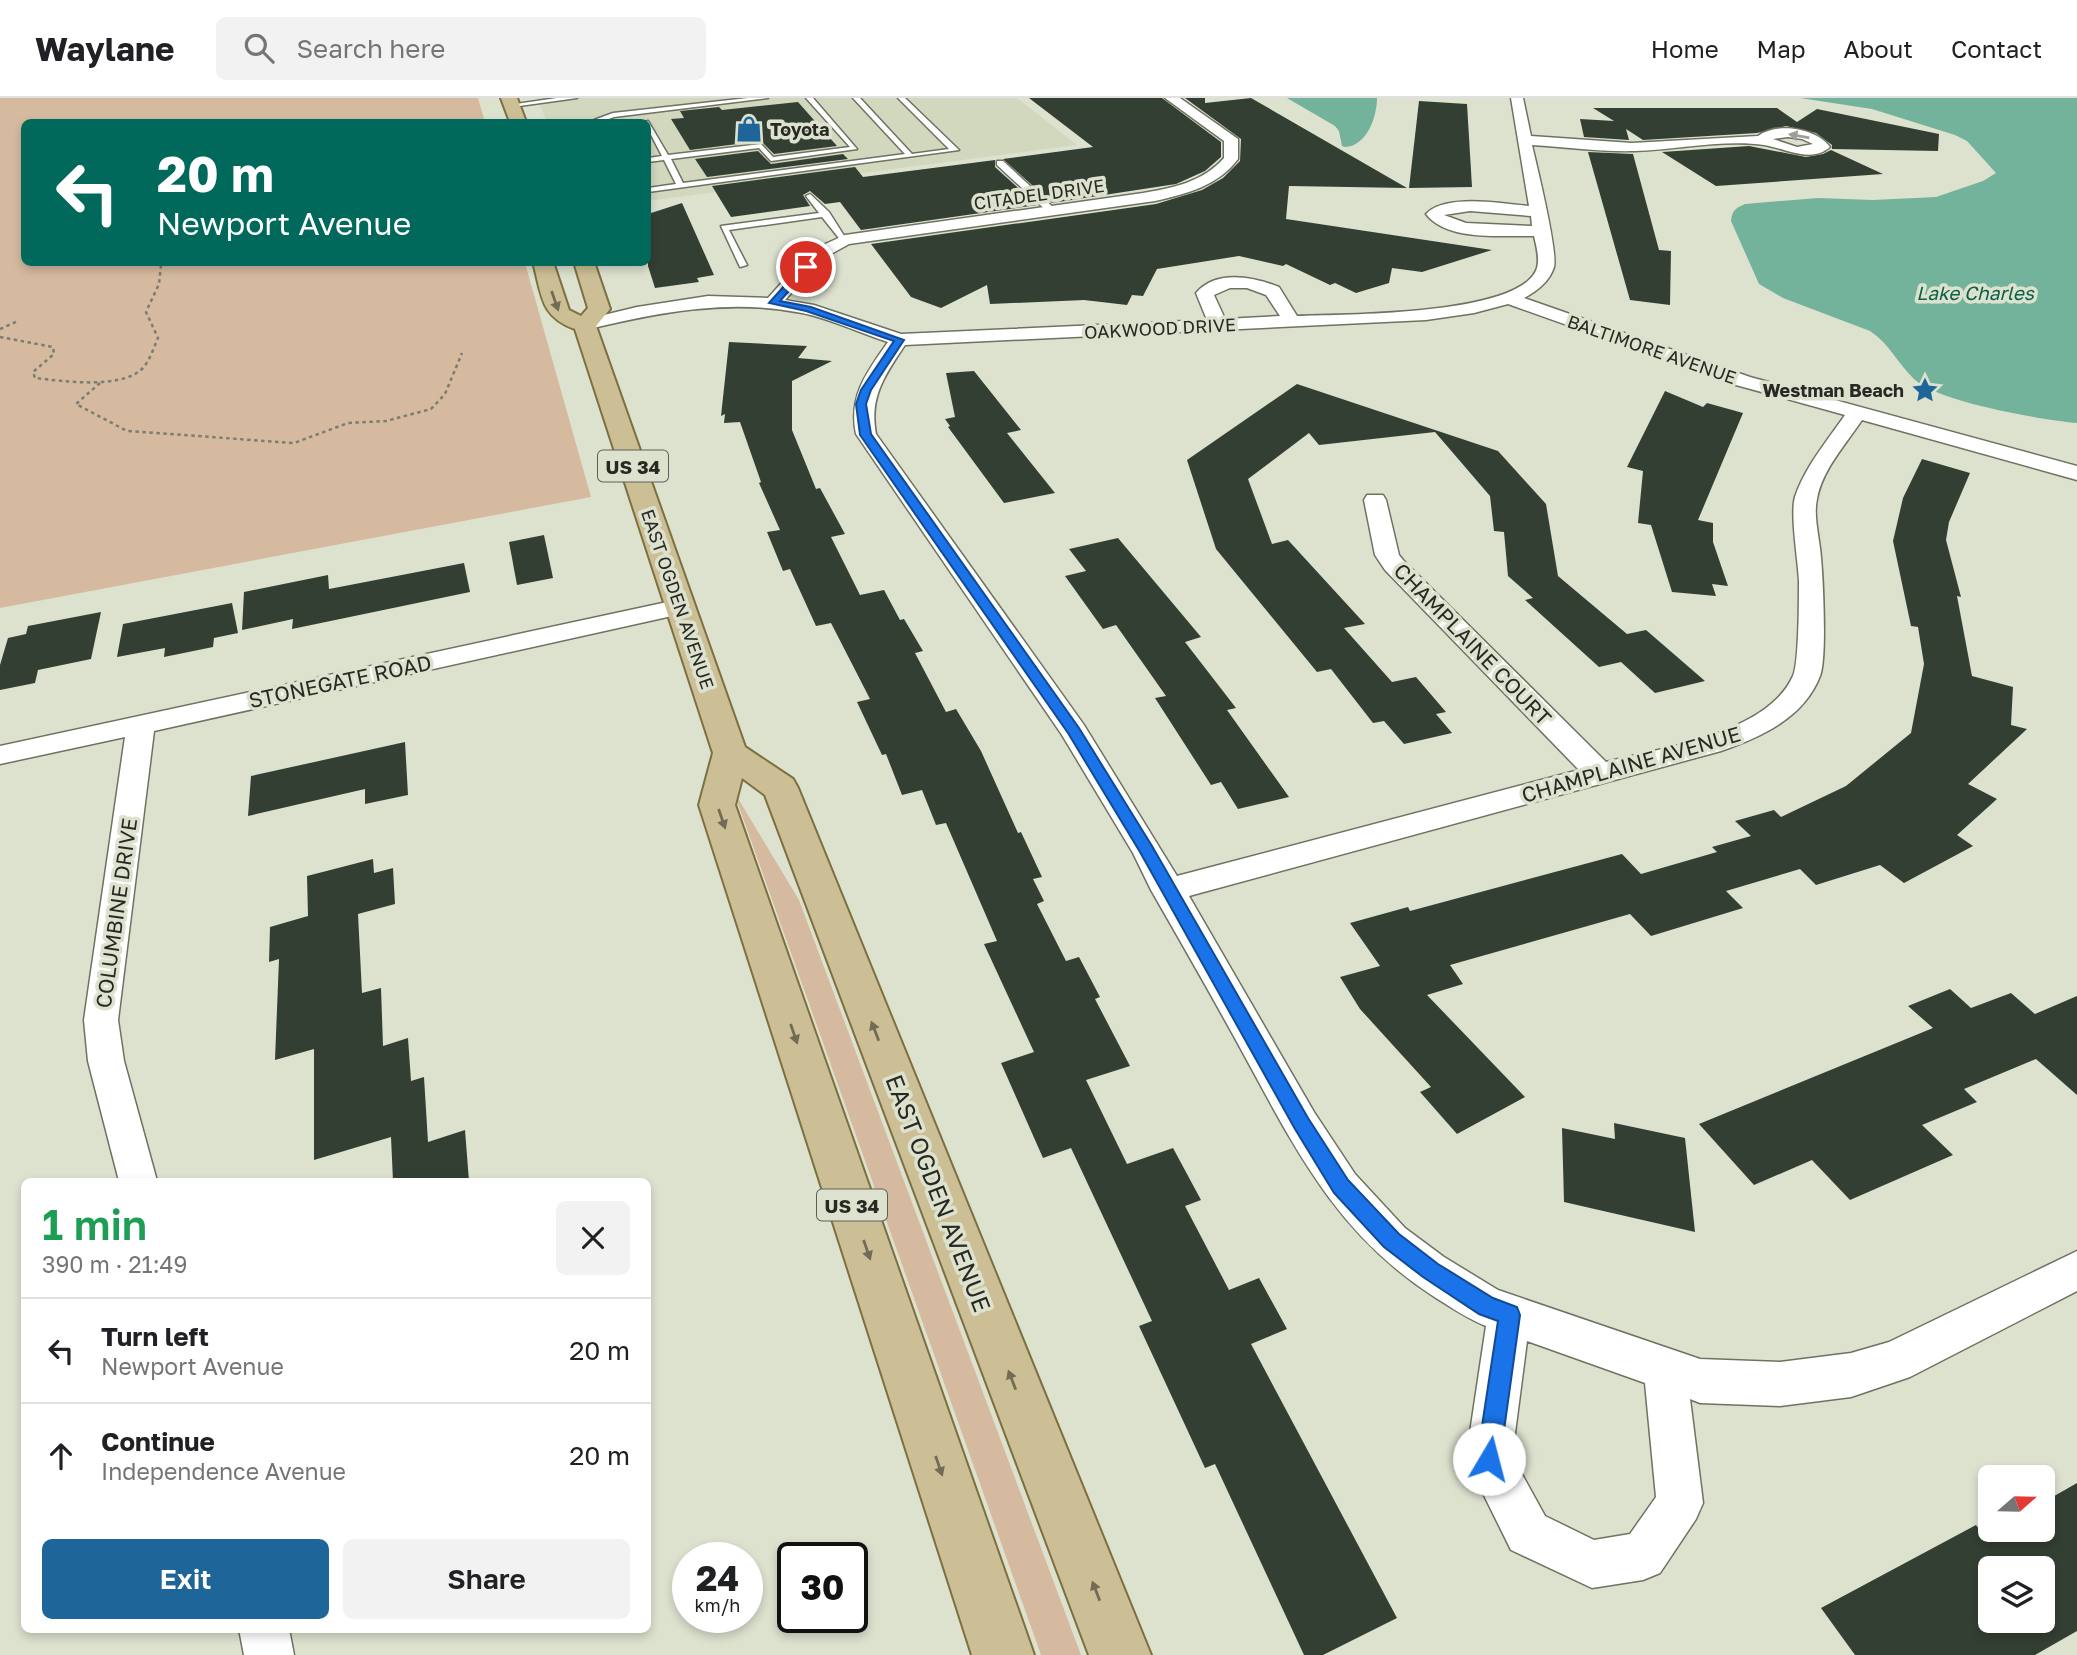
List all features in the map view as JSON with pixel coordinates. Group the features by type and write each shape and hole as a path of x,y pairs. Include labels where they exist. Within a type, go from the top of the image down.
{"main road":[{"path":"510,102 517,119"},
{"path":"544,266 559,313 585,325 599,309 585,266"},
{"name":"EAST OGDEN AVENUE","path":"585,325 730,753 780,788 1121,1655"},
{"name":"US 34","path":"730,753 718,805 1003,1655"}],"street":[{"name":"CITADEL DRIVE","path":"774,303 816,256 845,240 1164,195 1207,179 1226,166 1233,152 1231,139 1171,98"},
{"name":"OAKWOOD DRIVE","path":"585,325 660,321 714,313 731,304 774,303 807,309 899,340 1426,315 1511,299 1536,281 1545,269 1542,231 1517,98"},
{"path":"1525,140 1632,146 1766,141"},
{"path":"1538,212 1465,207 1445,208 1434,214 1440,221 1463,228 1542,231"},
{"path":"1218,325 1205,293 1214,286 1228,283 1245,283 1273,291 1292,322"},
{"name":"BALTIMORE AVENUE","path":"1511,299 1706,370 1856,414 2077,473"},
{"path":"899,340 866,390 861,404 866,435 1074,731 1147,850 1167,890 1301,1124 1341,1186 1391,1241 1486,1306 1700,1381 1780,1384 1851,1375 1895,1362 2077,1270"},
{"name":"CHAMPLAINE AVENUE","path":"1167,890 1711,744 1747,732 1775,715 1795,696 1808,674 1811,583 1805,500 1814,475 1856,414"},
{"name":"CHAMPLAINE COURT","path":"1375,500 1387,555 1394,565 1599,773"},
{"name":"STONEGATE ROAD","path":"0,755 681,607"},
{"name":"COLUMBINE DRIVE","path":"137,1178 106,1061 102,1020 141,725"},
{"path":"1509,1315 1489,1459 1528,1533 1592,1564 1643,1556 1681,1503 1665,1369"},
{"path":"265,1633 269,1655"}],"lane":[{"path":"510,102 573,98"},
{"path":"600,119 613,115 765,98"},
{"path":"809,98 868,161"},
{"path":"856,98 911,156"},
{"path":"651,190 955,150 901,98"},
{"path":"642,112 646,119"},
{"path":"651,129 681,186"},
{"path":"651,160 761,146 781,173"},
{"path":"771,159 855,148"},
{"path":"1000,163 1053,212"},
{"path":"810,196 845,240"},
{"path":"743,265 724,228 826,214"}],"path":[{"path":"0,337 53,346 54,354 33,372 36,378 100,383 124,378 141,370 157,343 157,333 146,312 159,284 161,266"},
{"path":"0,329 18,321"},
{"path":"100,383 76,404 127,431 294,443 348,423 401,418 431,409 445,394 462,353"}],"shaded area":[{"path":"0,98 478,98 484,119 21,119 21,266 526,266 591,497 0,608"},
{"path":"537,98 1017,98 1077,145 651,201 651,119 546,119"},
{"path":"733,790 799,900 1081,1655 1041,1655"}],"water":[{"path":"1287,98 1377,98 1373,122 1365,136 1359,142 1345,147 1342,146 1339,131 1335,126"},
{"name":"Lake Charles","path":"1800,98 2077,98 2077,423 1991,408 1944,395 1914,379 1883,341 1870,331 1783,298 1759,284 1731,221 1733,212 1742,205 1818,198 1873,200 1936,197 1983,181 1996,173 1967,141 1955,135 1872,109"}],"building":[{"path":"1029,98 1162,98 1221,142 1221,157 1205,171 1176,184 1052,203 1003,159 1093,147"},
{"path":"1185,98 1205,98 1205,103 1251,98 1407,188 1289,186 1286,219 1492,250 1422,272 1392,268 1389,283 1356,293 1335,283 1330,285 1286,264 1283,266 1239,256 1157,269 1143,296 1132,295 1127,305 1084,300 990,304 987,285 941,308 911,297 871,244 1156,204 1202,190 1223,178 1240,161 1241,139"},
{"path":"1419,101 1467,104 1472,187 1409,188"},
{"name":"Toyota","path":"798,102 837,146 774,154 761,141 690,150 671,119 684,118 680,111 719,107 722,110"},
{"path":"1593,108 1777,108 1797,122 1817,109 1939,134 1938,151 1832,149 1832,145 1816,133 1786,126 1757,133 1643,140 1626,129 1629,140 1584,137 1580,119 1614,121"},
{"path":"1749,146 1806,157 1831,150 1883,174 1716,186 1662,152"},
{"path":"758,151 771,164 843,154 848,159 707,177 695,159"},
{"path":"1588,152 1633,154 1659,250 1671,251 1670,305 1630,300"},
{"path":"995,160 995,167 1037,205 861,230 840,202 825,204 810,191 803,195 810,206 731,217 712,186 855,167 863,177"},
{"path":"682,203 714,275 697,278 699,282 655,288 648,266 651,266 651,213"},
{"path":"729,342 807,346 798,358 832,361 792,381 792,430 816,489 820,488 845,534 831,537 860,595 884,590 900,620 904,619 923,651 915,653 946,712 956,709 981,751 1018,833 1021,832 1042,877 1033,879 1044,901 1037,904 1066,961 1079,957 1100,997 1095,999 1130,1066 1086,1080 1127,1164 1173,1148 1201,1200 1185,1206 1229,1290 1259,1278 1287,1329 1251,1344 1397,1618 1323,1655 1304,1655 1215,1464 1205,1468 1139,1326 1152,1321 1071,1148 1043,1158 1001,1063 1034,1052 984,944 997,941 946,823 936,825 922,790 902,795 886,754 882,755 857,702 870,699 831,623 816,626 790,569 783,571 767,532 780,530 759,483 761,482 740,422 724,423 725,414 721,416"},
{"path":"974,371 1021,430 1007,433 1055,493 1004,503 948,427 950,426 945,419 955,417 946,373"},
{"path":"1297,384 1498,451 1546,504 1558,576 1627,634 1646,630 1705,681 1655,693 1621,662 1599,667 1525,600 1533,598 1508,576 1504,532 1494,531 1490,496 1435,432 1319,445 1309,433 1248,479 1272,544 1288,540 1365,624 1344,628 1392,682 1416,677 1446,712 1436,714 1452,733 1404,744 1384,721 1373,723 1331,669 1317,672 1216,549 1187,460"},
{"path":"1665,391 1703,407 1707,403 1743,413 1698,520 1713,523 1713,542 1728,586 1712,584 1716,596 1672,592 1651,525 1638,523 1643,471 1627,467"},
{"path":"1922,459 1970,473 1949,522 1946,540 1961,597 1957,596 1972,676 2013,687 2011,725 2027,729 1968,784 1997,799 1957,835 1973,846 1904,883 1880,865 1816,885 1800,869 1726,891 1743,908 1651,936 1630,914 1450,965 1463,984 1427,995 1525,1097 1457,1134 1420,1092 1431,1087 1360,1009 1340,977 1380,966 1350,923 1408,907 1410,911 1622,854 1641,874 1717,852 1712,847 1751,836 1735,821 1774,810 1781,817 1846,786 1911,733 1924,664 1918,627 1911,626 1893,541 1903,498"},
{"path":"544,535 553,578 517,585 509,542"},
{"path":"1118,538 1201,637 1185,642 1236,708 1227,710 1289,797 1238,809 1221,782 1211,785 1155,698 1166,696 1116,625 1103,629 1065,576 1086,571 1069,549"},
{"path":"464,563 470,592 292,629 293,619 242,630 244,592 328,575 329,589"},
{"path":"232,603 238,633 214,638 213,647 164,657 165,648 117,657 123,624"},
{"path":"101,612 91,659 38,670 35,683 0,690 0,665 8,638 26,634 28,626"},
{"path":"405,742 408,795 365,804 365,789 248,816 251,776"},
{"path":"373,859 374,873 393,868 395,904 358,914 362,993 381,988 383,1046 408,1038 411,1081 424,1077 428,1142 465,1130 469,1178 393,1178 391,1137 314,1160 314,1049 275,1060 279,959 269,962 270,927 308,916 307,876"},
{"path":"1950,989 1971,1008 2011,993 2035,1014 2077,996 2077,1095 2036,1059 1964,1089 1977,1102 1922,1125 1953,1155 1850,1200 1812,1160 1754,1185 1699,1124 1933,1028 1908,1006"},
{"path":"1614,1123 1685,1138 1695,1232 1564,1202 1562,1128 1615,1139"},
{"path":"2077,1483 2077,1631 2035,1655 1855,1655 1821,1608 1976,1525 1978,1542 2055,1542 2055,1496"}],"place":[{"name":"Toyota","path":"749,129"},
{"name":"Westman Beach","path":"1925,390"}],"route":[{"path":"806,267 774,303 853,322 899,340 866,390 861,404 866,435 1074,731 1147,850 1167,890 1301,1124 1341,1186 1391,1241 1486,1306 1509,1315 1489,1459"}]}
